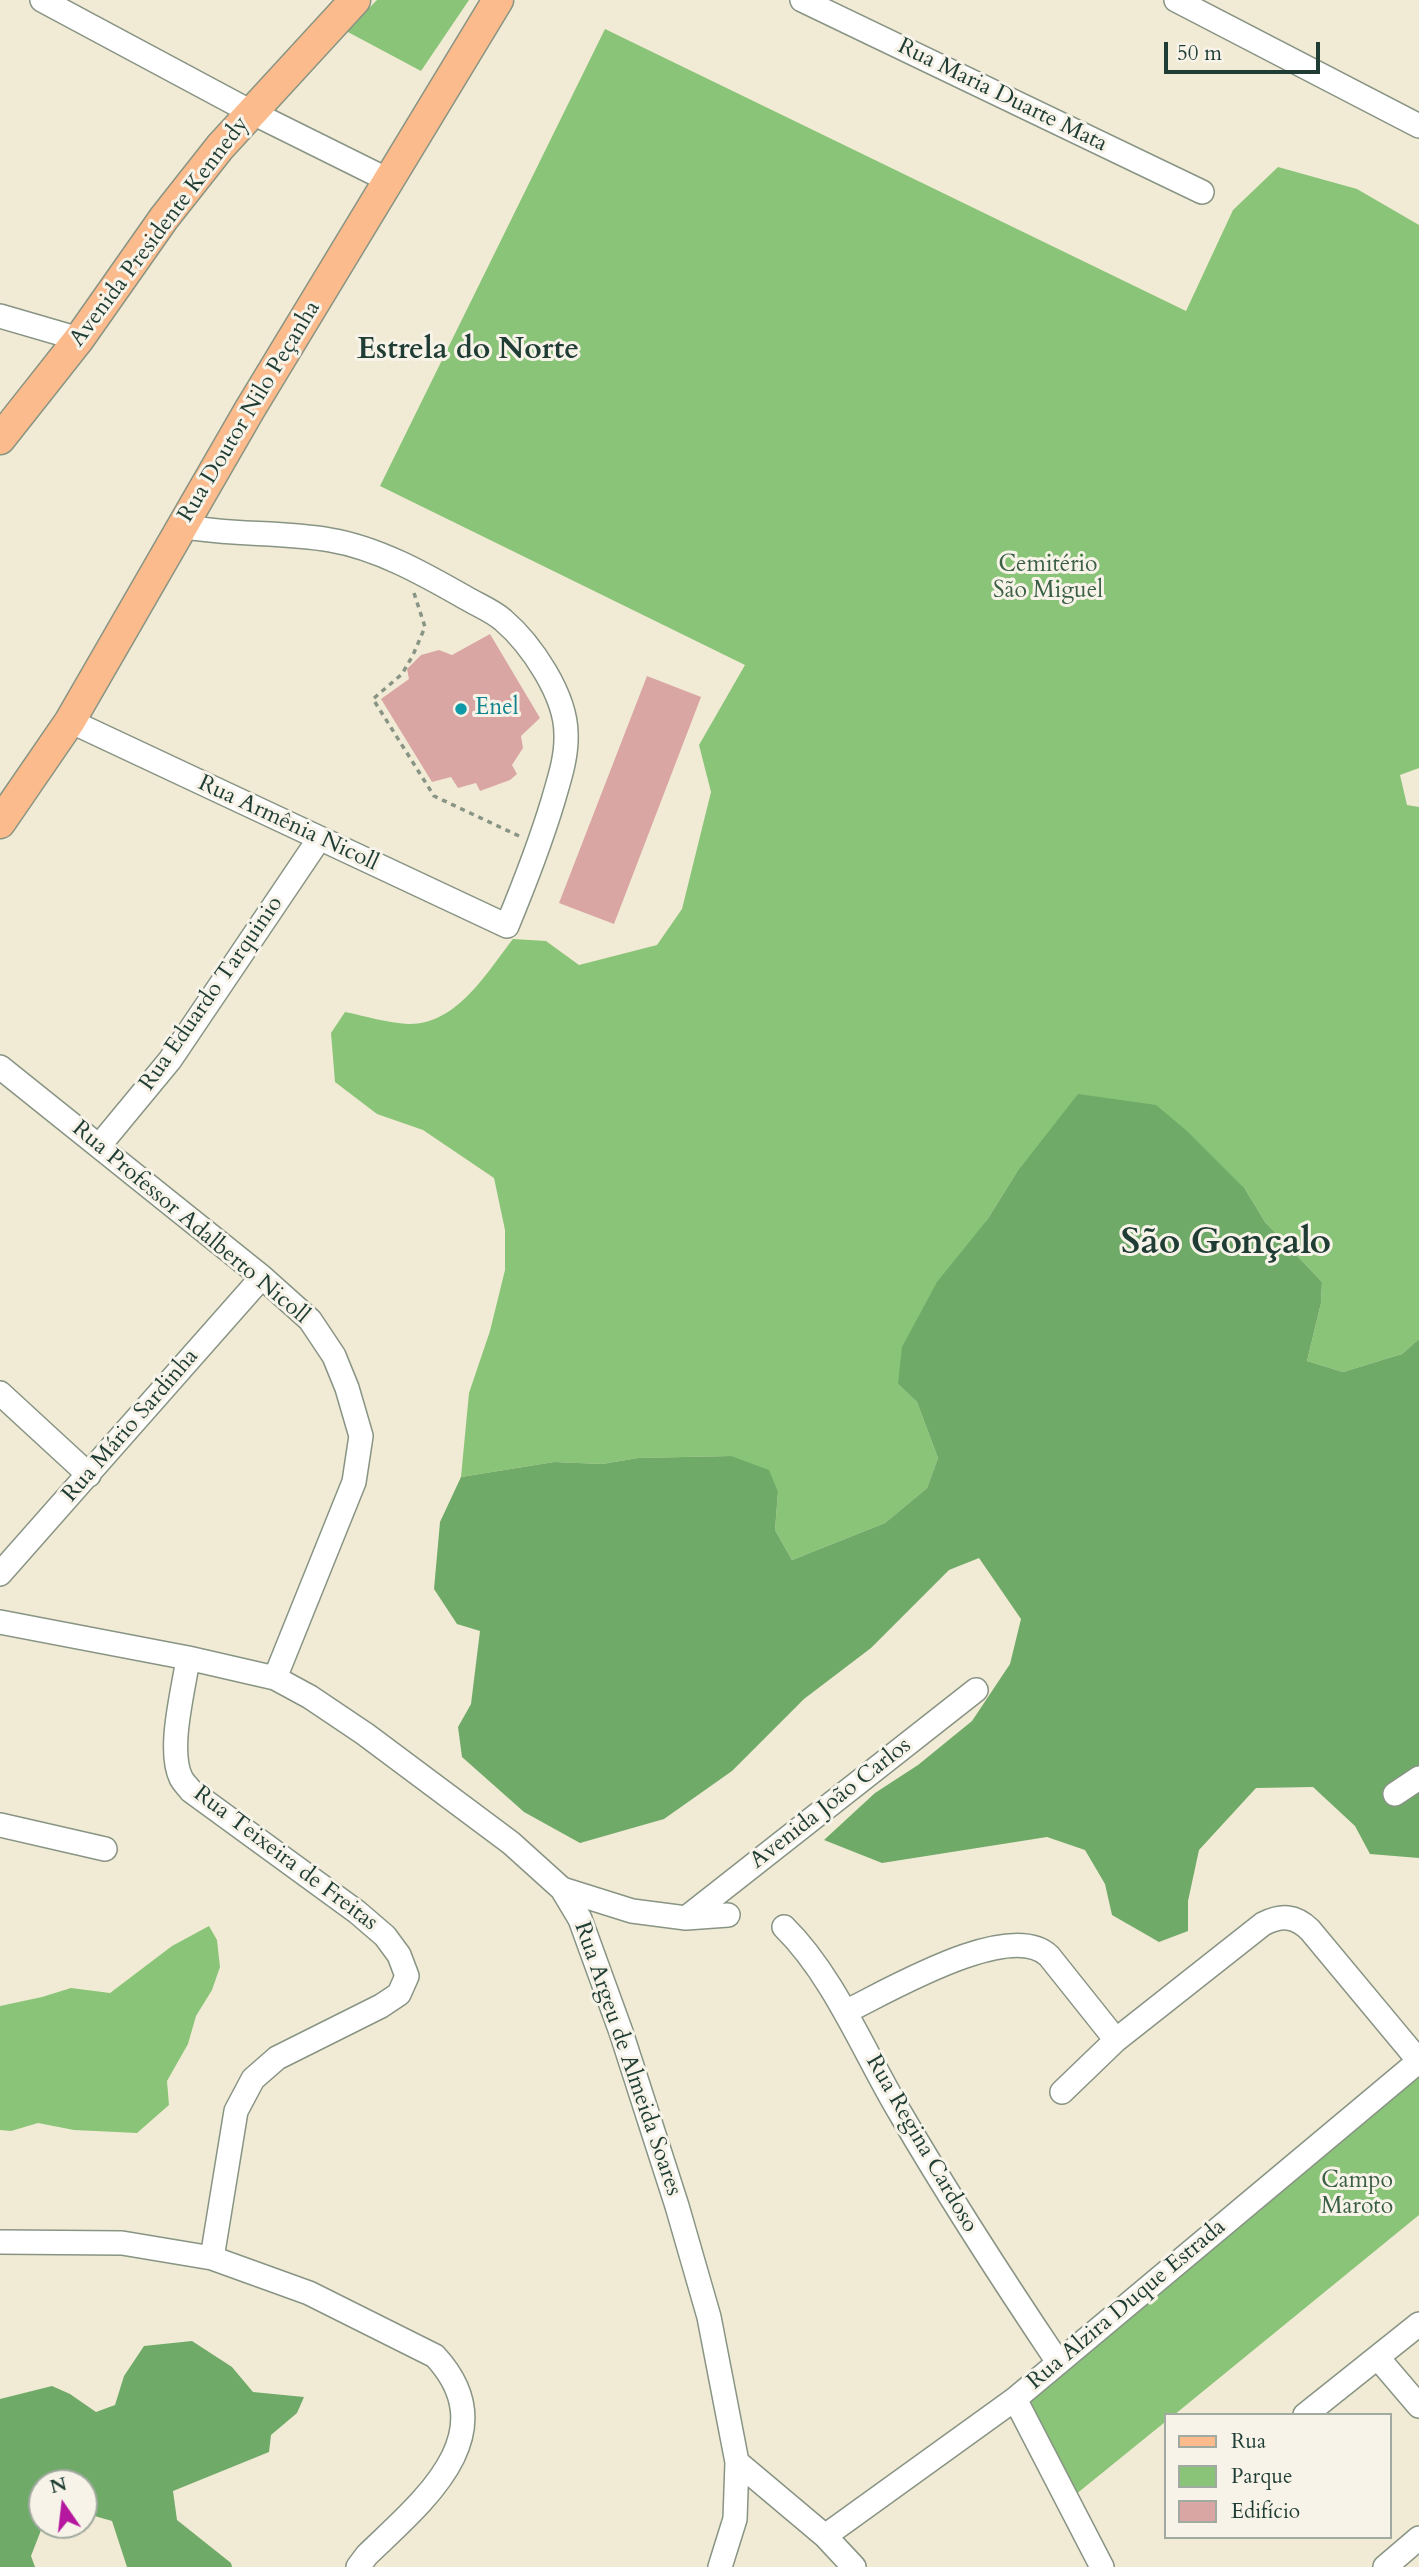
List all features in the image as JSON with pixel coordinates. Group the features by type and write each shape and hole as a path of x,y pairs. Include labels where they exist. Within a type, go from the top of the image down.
{"main road":[{"name":"Avenida Presidente Kennedy","path":"0,439 79,339 164,218 251,112 355,0"},
{"name":"Rua Doutor Nilo Peçanha","path":"0,823 70,721 181,526 498,0"}],"street":[{"path":"42,0 251,112 390,181"},
{"name":"Rua Maria Duarte Mata","path":"802,0 1202,192"},
{"path":"1176,0 1419,126"},
{"path":"0,316 79,339"},
{"path":"181,526 213,533 332,540 424,573 501,618 535,653 557,695 566,732 562,771 540,845"},
{"name":"Rua Armênia Nicoll","path":"70,721 507,926 540,845"},
{"name":"Rua Eduardo Tarquinio","path":"99,1146 170,1060 319,839"},
{"name":"Rua Professor Adalberto Nicoll","path":"0,1067 262,1277 310,1320 334,1356 347,1388 360,1436 354,1482 275,1678"},
{"name":"Rua Mário Sardinha","path":"0,1574 262,1277"},
{"path":"0,1393 89,1475"},
{"name":"Rua Argeu de Almeida Soares","path":"0,1622 188,1658 275,1678 310,1697 365,1734 511,1843 562,1889 580,1919 621,2032 677,2206 709,2317 737,2462 735,2519 720,2567"},
{"name":"Rua Teixeira de Freitas","path":"188,1658 177,1737 177,1762 181,1778 191,1791 357,1912 385,1936 399,1955 407,1976 399,1994 382,2006 277,2058 253,2080 236,2111 212,2258"},
{"name":"Avenida João Carlos","path":"686,1918 976,1690"},
{"path":"1395,1794 1419,1778"},
{"path":"0,1825 105,1849"},
{"path":"562,1889 632,1911 686,1918 728,1915"},
{"path":"1062,2092 1116,2040 1263,1924 1276,1917 1291,1917 1303,1922 1419,2061"},
{"name":"Rua Regina Cardoso","path":"784,1927 796,1938 845,2012 898,2110 974,2236 1058,2362"},
{"path":"845,2012 966,1954 999,1947 1027,1947 1044,1951 1049,1956 1116,2040"},
{"name":"Rua Alzira Duque Estrada","path":"825,2536 1015,2399 1419,2061"},
{"path":"0,2242 122,2243 212,2258 309,2293 435,2356 447,2369 458,2389 464,2421 457,2449 437,2485 358,2567"},
{"path":"1308,2413 1419,2323"},
{"path":"1378,2358 1419,2406"},
{"path":"1015,2399 1102,2567"},
{"path":"737,2462 825,2536 854,2567"},
{"path":"1385,2567 1419,2538"}],"path":[{"path":"405,566 425,627 402,674 373,699 434,796 540,845"}],"green space":[{"path":"377,0 469,0 421,71 346,31"},
{"name":"Cemitério São Miguel","path":"605,29 1186,311 1233,210 1278,167 1357,189 1419,225 1419,768 1400,775 1407,805 1419,807 1419,1339 1402,1354 1343,1372 1307,1361 1321,1303 1322,1282 1265,1222 1245,1189 1017,1172 987,1220 898,1384 917,1402 938,1458 927,1488 885,1523 792,1560 775,1530 778,1492 731,1456 638,1458 602,1464 554,1462 461,1477 469,1393 490,1331 505,1270 505,1230 494,1178 423,1130 377,1114 335,1082 331,1033 345,1012 408,1024 426,1022 441,1016 469,994 513,939 546,941 579,965 657,945 682,909 711,792 699,745 745,665 380,486"},
{"path":"1078,1094 1156,1105 1187,1131 1245,1189 1265,1222 1322,1282 1321,1303 1307,1361 1343,1372 1402,1354 1419,1339 1419,1858 1370,1854 1355,1826 1313,1787 1256,1788 1199,1850 1188,1901 1188,1931 1159,1942 1112,1915 1105,1884 1085,1850 1047,1837 882,1863 824,1840 875,1793 918,1765 972,1721 1010,1664 1021,1619 979,1558 949,1570 871,1648 804,1699 732,1771 664,1819 580,1843 524,1812 462,1757 458,1727 471,1704 480,1631 457,1624 434,1589 440,1522 461,1477 554,1462 602,1464 638,1458 731,1456 769,1470 778,1492 775,1530 792,1560 885,1523 927,1488 938,1458 917,1402 898,1384 902,1347 937,1282 987,1220 1017,1172"},
{"path":"209,1926 217,1940 220,1967 212,1990 196,2016 188,2044 167,2081 169,2105 137,2133 74,2130 38,2123 11,2131 0,2130 0,2006 71,1988 110,1993 172,1946"},
{"name":"Campo Maroto","path":"1419,2072 1419,2215 1176,2413 1164,2413 1164,2423 1075,2495 1025,2402"},
{"path":"192,2341 232,2367 253,2392 304,2397 297,2413 271,2435 269,2452 173,2491 177,2520 231,2563 232,2567 127,2567 112,2521 98,2517 98,2469 28,2469 28,2539 38,2539 31,2556 35,2567 0,2567 0,2399 52,2386 70,2394 96,2412 115,2405 124,2376 144,2346"}],"building":[{"name":"Enel","path":"490,634 540,718 521,736 523,748 512,765 517,774 510,780 480,791 476,783 458,788 451,777 432,782 381,699 409,679 407,669 421,655 439,650 452,655"},
{"path":"647,676 701,697 614,924 559,903"}],"place":[{"name":"Enel","path":"461,709"}],"district":[{"name":"Estrela do Norte","path":"468,351"},
{"name":"São Gonçalo","path":"1226,1244"}]}
